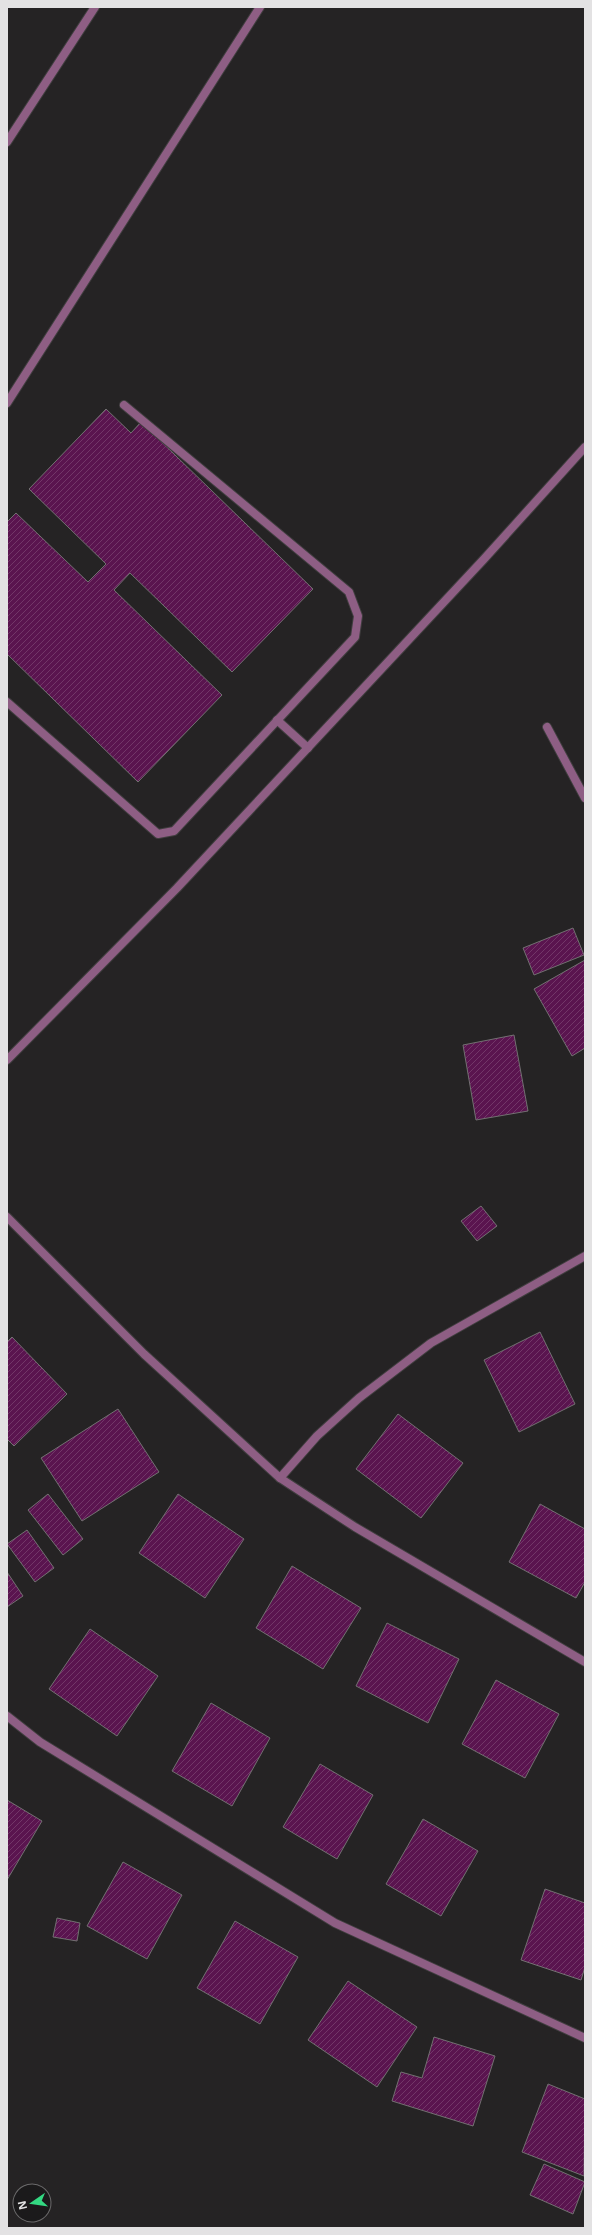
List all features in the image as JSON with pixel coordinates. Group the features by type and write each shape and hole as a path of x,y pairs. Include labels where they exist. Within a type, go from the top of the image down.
{"street":[{"path":"7,142 95,7"},
{"path":"7,403 260,7"},
{"path":"7,702 158,834 174,831 354,637 358,616 349,592 124,405"},
{"path":"7,1060 177,888 585,447"},
{"path":"277,720 308,748"},
{"path":"547,727 585,798"},
{"path":"7,1217 144,1354 280,1478 355,1527 585,1662"},
{"path":"280,1478 317,1436 359,1398 431,1343 585,1256"},
{"path":"7,1716 40,1742 335,1924 585,2038"}],"building":[{"path":"106,409 131,433 141,422 313,589 232,672 130,573 114,590 222,695 138,782 7,654 7,522 16,513 88,582 106,564 29,489"},
{"path":"573,928 584,955 534,975 523,948"},
{"path":"585,960 585,1048 572,1056 534,989"},
{"path":"514,1035 528,1111 476,1120 463,1045"},
{"path":"481,1206 497,1226 477,1241 461,1221"},
{"path":"540,1332 575,1404 519,1432 484,1360"},
{"path":"12,1337 67,1394 14,1446 7,1439 7,1342"},
{"path":"118,1409 159,1472 82,1521 41,1458"},
{"path":"398,1414 463,1463 421,1518 356,1469"},
{"path":"48,1494 83,1539 63,1555 28,1510"},
{"path":"178,1494 244,1539 205,1598 139,1553"},
{"path":"540,1504 585,1529 585,1582 576,1598 509,1562"},
{"path":"27,1530 54,1568 35,1582 7,1544"},
{"path":"292,1566 361,1608 323,1669 256,1628"},
{"path":"7,1572 23,1596 7,1607"},
{"path":"387,1623 459,1659 428,1723 356,1686"},
{"path":"90,1629 158,1676 117,1736 49,1689"},
{"path":"496,1680 559,1714 525,1778 462,1744"},
{"path":"211,1703 270,1738 232,1806 172,1771"},
{"path":"320,1764 373,1795 337,1859 283,1827"},
{"path":"7,1800 42,1821 7,1880"},
{"path":"423,1819 478,1851 441,1916 386,1884"},
{"path":"123,1862 182,1895 147,1959 87,1926"},
{"path":"545,1889 585,1903 585,1967 581,1980 521,1960"},
{"path":"57,1918 80,1923 77,1941 53,1937"},
{"path":"235,1921 298,1957 260,2024 197,1988"},
{"path":"348,1981 417,2027 377,2087 308,2040"},
{"path":"434,2037 495,2056 473,2126 392,2101 401,2072 422,2078"},
{"path":"548,2084 585,2099 584,2176 522,2152"},
{"path":"544,2164 585,2182 573,2214 530,2195"}]}
